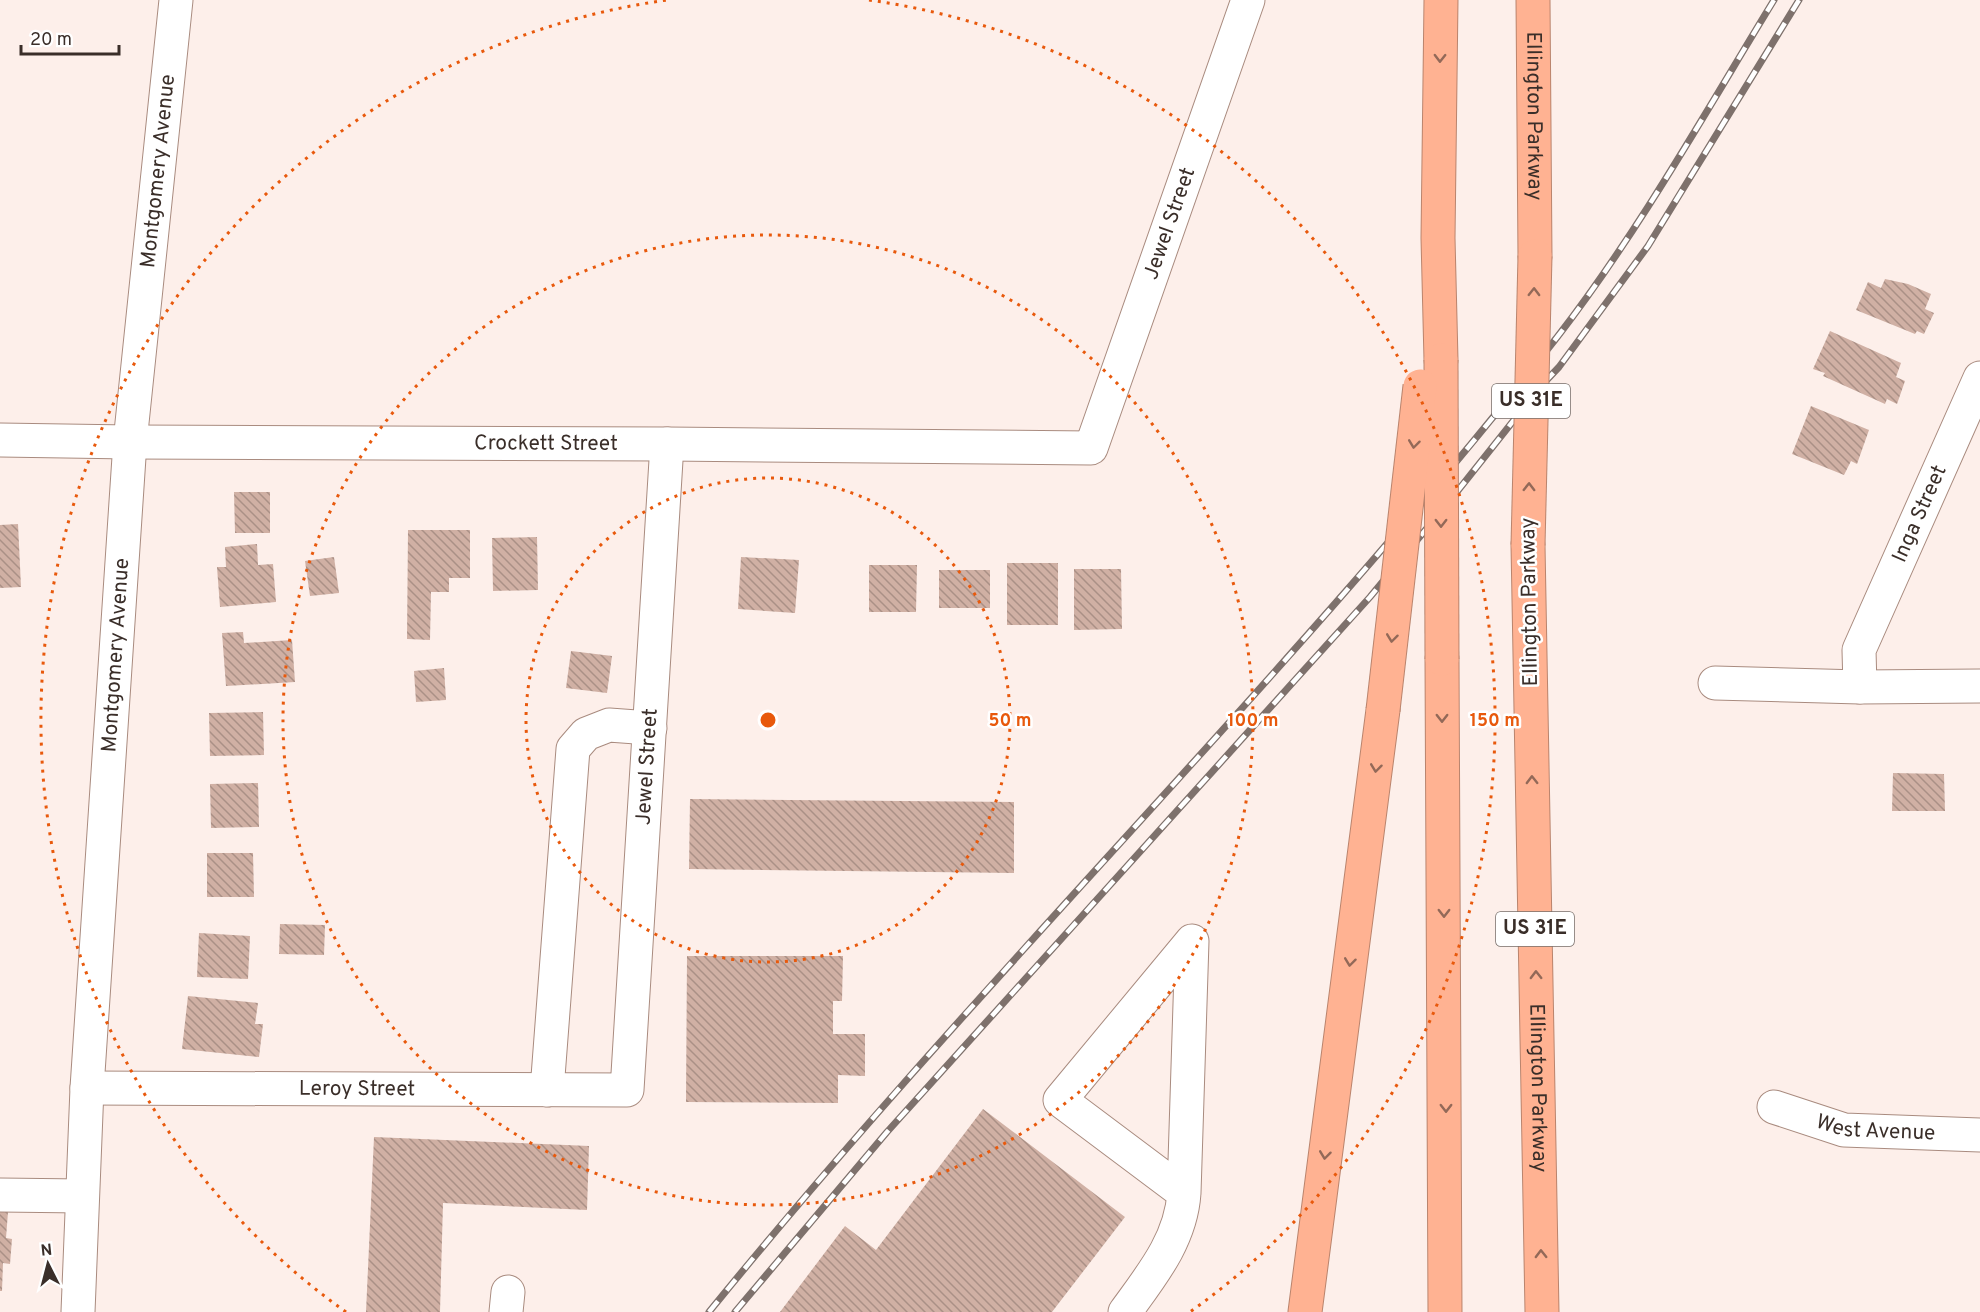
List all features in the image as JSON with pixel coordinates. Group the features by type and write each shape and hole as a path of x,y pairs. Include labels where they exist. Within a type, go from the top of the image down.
{"highway":[{"path":"1441,0 1438,238 1441,360 1446,1124 1445,1312"},
{"name":"Ellington Parkway","path":"1533,0 1535,256 1528,545 1542,1312"},
{"path":"1305,1312 1383,710 1438,238"}],"street":[{"name":"Montgomery Avenue","path":"78,1312 87,1088 130,442 176,0"},
{"name":"Jewel Street","path":"1091,448 1248,0"},
{"name":"Inga Street","path":"1860,687 1859,650 1978,385"},
{"name":"Crockett Street","path":"0,440 1091,448"},
{"name":"Jewel Street","path":"627,1089 667,444"},
{"path":"1714,683 1860,687 1980,686"},
{"path":"547,1090 573,749 586,734 609,725 650,728"},
{"path":"1125,1312 1166,1255 1183,1209 1184,1193 1192,941 1060,1100 1184,1193"},
{"name":"Leroy Street","path":"87,1088 627,1089"},
{"name":"West Avenue","path":"1774,1107 1844,1130 1980,1135"},
{"path":"0,1195 82,1196"}],"building":[{"path":"1885,279 1908,284 1931,294 1925,309 1934,313 1924,334 1917,331 1915,334 1856,310 1868,282 1881,288"},
{"path":"1830,331 1901,363 1896,377 1905,381 1897,404 1887,399 1885,404 1823,376 1825,373 1813,369"},
{"path":"1811,406 1869,430 1857,464 1851,461 1844,475 1792,454"},
{"path":"234,492 270,492 270,533 235,533"},
{"path":"18,524 21,587 0,588 0,525"},
{"path":"408,530 470,530 470,578 449,578 449,592 431,592 430,640 407,639"},
{"path":"537,537 538,590 493,591 492,538"},
{"path":"257,544 258,565 273,564 276,602 220,607 217,567 226,567 225,547"},
{"path":"334,557 339,593 310,596 305,561"},
{"path":"741,557 799,560 795,613 738,609"},
{"path":"1007,563 1058,563 1058,625 1007,625"},
{"path":"869,565 917,565 916,612 869,612"},
{"path":"1074,569 1121,569 1122,629 1074,630"},
{"path":"939,570 990,570 990,608 939,608"},
{"path":"243,632 244,643 292,640 295,682 226,686 222,633"},
{"path":"571,651 612,656 607,693 566,688"},
{"path":"444,668 446,700 416,702 414,671"},
{"path":"263,712 264,755 210,756 209,713"},
{"path":"1893,773 1944,774 1945,811 1892,811"},
{"path":"258,783 259,827 211,828 210,784"},
{"path":"690,799 1014,802 1014,873 689,869"},
{"path":"207,853 253,853 254,897 207,897"},
{"path":"280,924 325,925 324,955 279,954"},
{"path":"199,933 250,936 248,979 197,977"},
{"path":"687,956 843,956 842,1001 833,1001 833,1034 865,1034 865,1076 838,1075 838,1103 686,1102"},
{"path":"188,996 258,1003 255,1024 263,1024 259,1057 182,1049"},
{"path":"983,1109 1125,1217 1052,1312 780,1312 845,1226 876,1250"},
{"path":"374,1137 589,1146 587,1210 443,1203 440,1312 366,1312"},
{"path":"0,1211 8,1212 6,1238 12,1239 10,1264 3,1263 2,1291 0,1291"}],"railway":[{"path":"709,1312 919,1066 1244,706 1456,462 1588,296 1644,213 1774,0"},
{"path":"735,1312 887,1132 1370,597 1541,386 1559,367 1648,246 1799,0"}]}
